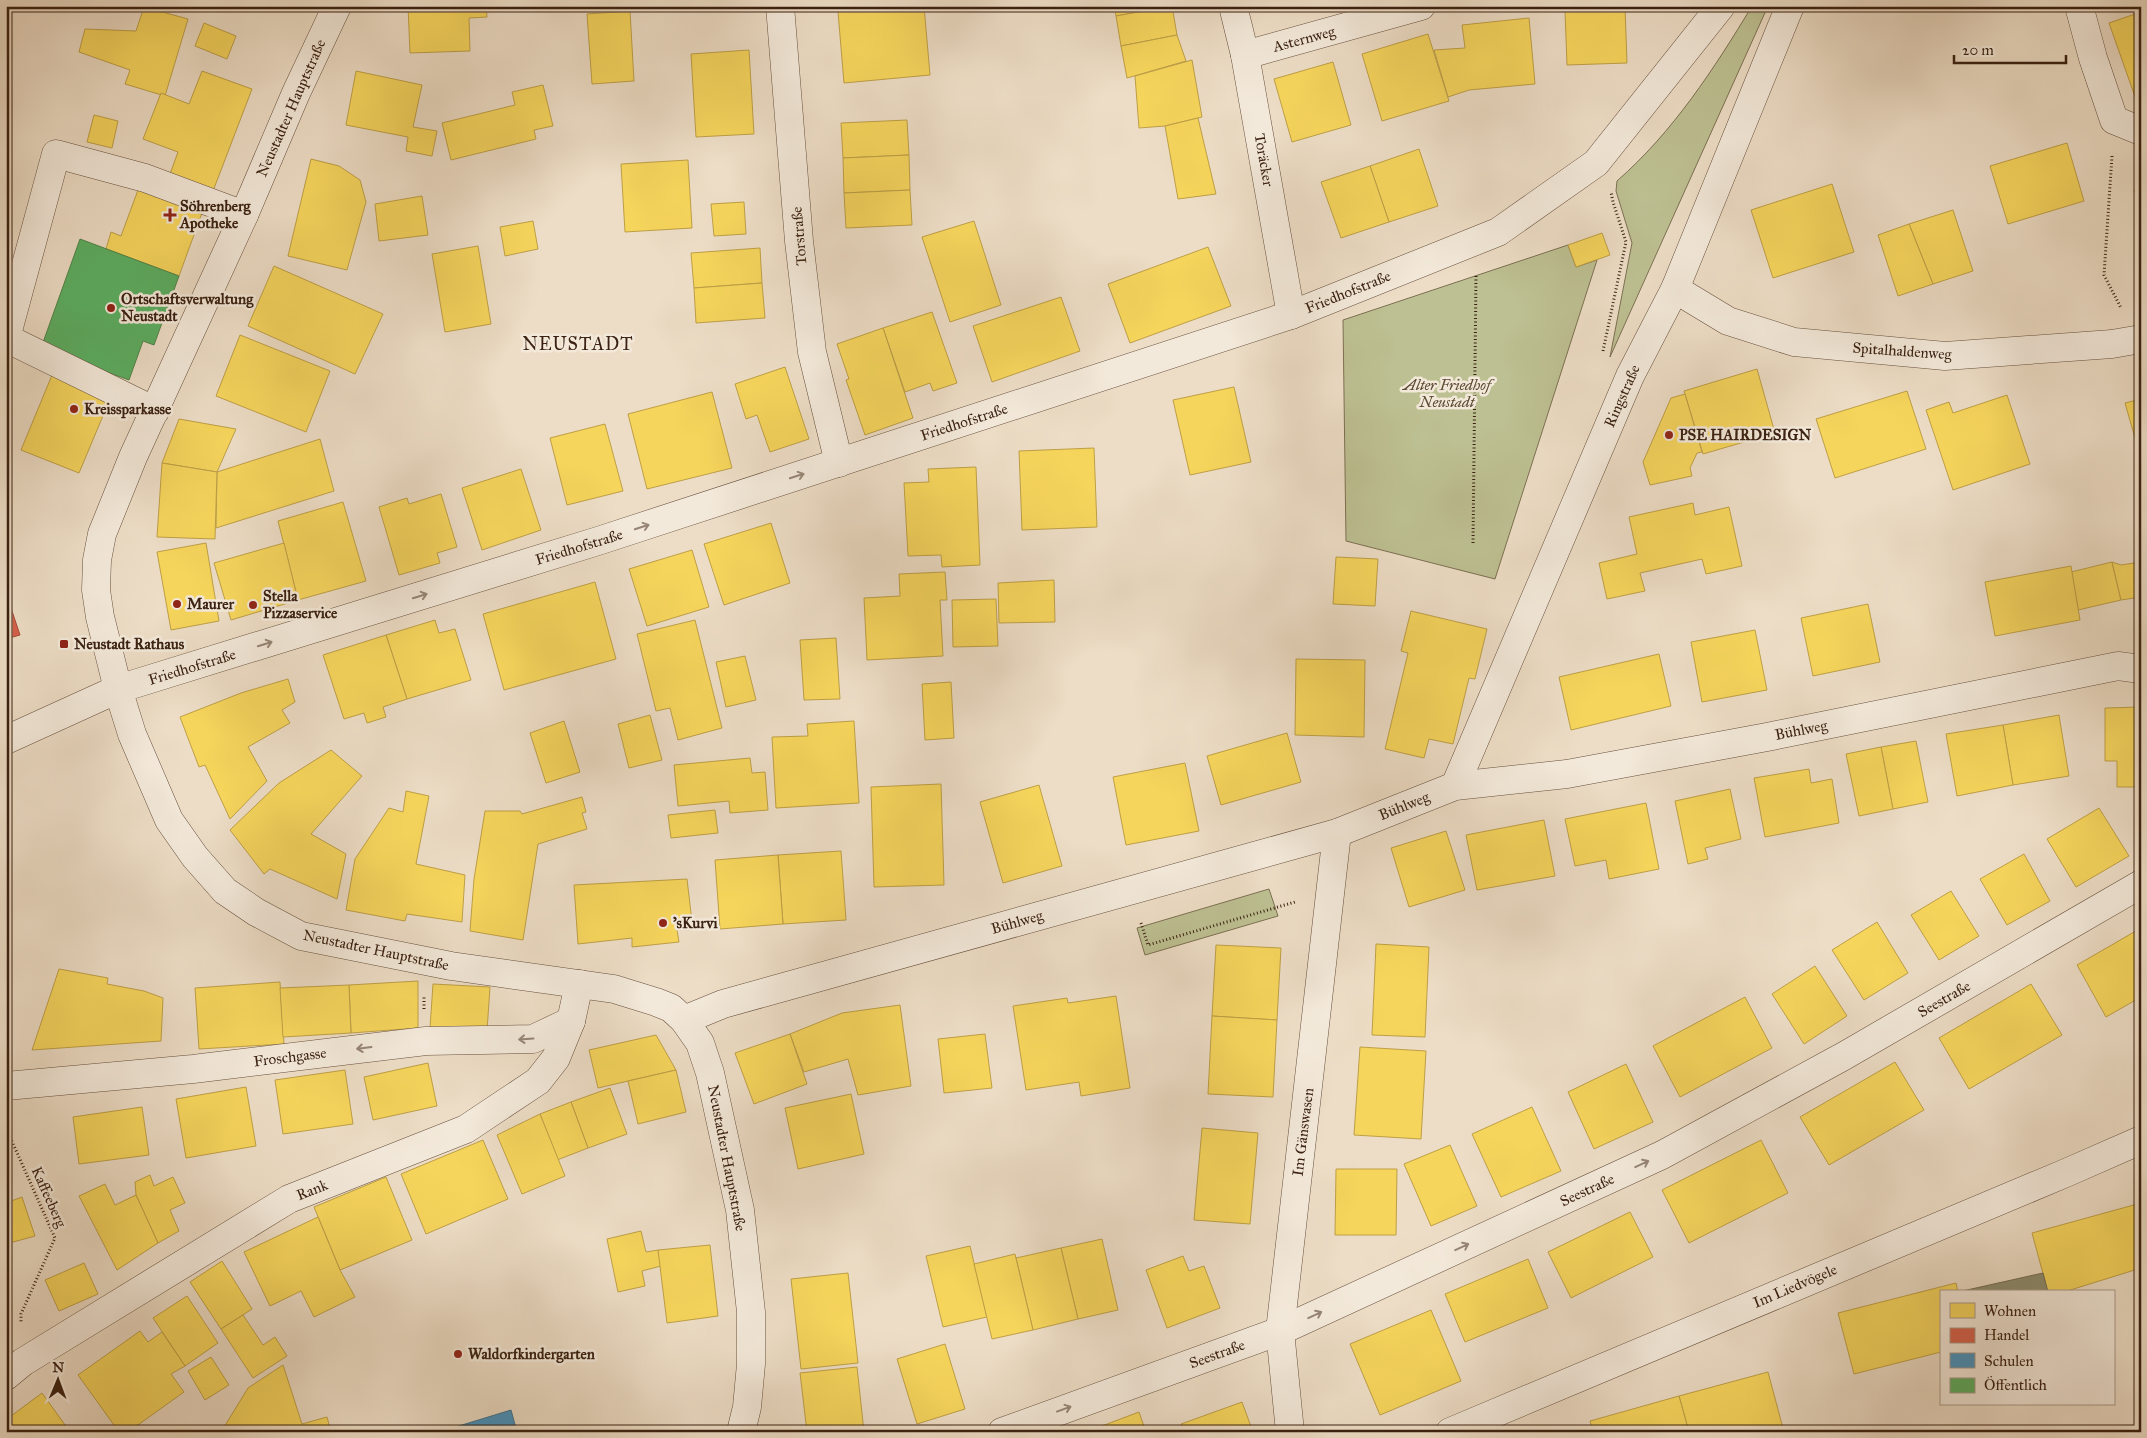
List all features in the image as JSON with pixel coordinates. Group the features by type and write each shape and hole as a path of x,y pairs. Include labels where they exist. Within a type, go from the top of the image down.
{"street":[{"name":"Neustadter Hauptstraße","path":"337,6 296,93 244,215 111,508 102,534 97,560 96,590 100,617 118,689 132,734 168,820 195,858 225,890 256,912 301,936 369,951 451,966 614,989 670,1008 684,1020 700,1043 710,1074 740,1210 751,1312 751,1364 741,1432"},
{"name":"Torstraße","path":"780,6 799,241 812,352 838,463"},
{"name":"Toräcker","path":"1233,6 1245,55 1292,315"},
{"name":"Asternweg","path":"1245,55 1421,6"},
{"name":"Friedhofstraße","path":"6,740 118,689 598,541 1292,315 1498,232 1596,163 1720,6"},
{"name":"Ringstraße","path":"1455,786 1630,376 1675,289 1790,6"},
{"path":"2079,6 2093,58 2114,120 2141,131"},
{"path":"155,411 6,338 56,154 145,178 244,215"},
{"name":"Spitalhaldenweg","path":"1675,289 1728,321 1794,342 1945,356 2112,344 2141,339"},
{"name":"Bühlweg","path":"684,1020 723,1004 1337,833 1455,786 1568,774 1776,735 2118,666 2141,669"},
{"name":"Im Gänswasen","path":"1290,1432 1280,1331 1337,833"},
{"name":"Seestraße","path":"1002,1432 1280,1331 1662,1154 1844,1056 2141,884"},
{"name":"Rank","path":"15,1369 290,1199 466,1129 538,1081 556,1058 571,1021 579,984"},
{"name":"Froschgasse","path":"6,1086 193,1069 426,1041 532,1039 571,1021"},
{"name":"Im Liedvögele","path":"1450,1432 2141,1140"}],"path":[{"path":"2114,120 2104,275 2122,311"},
{"path":"1602,355 1626,242 1612,202 1611,186"},
{"path":"1473,543 1476,270"},
{"path":"1140,920 1148,945 1296,902"},
{"name":"Kaffeeberg","path":"6,1128 55,1238 21,1314 15,1369"}],"green space":[{"path":"1752,6 1768,6 1610,357 1632,243 1616,191 1617,181 1656,142 1691,99 1723,53"},
{"name":"Alter Friedhof Neustadt","path":"1568,245 1576,267 1597,260 1495,579 1346,541 1343,320"},
{"path":"1269,889 1278,916 1145,955 1137,928"}],"building: Wohnen":[{"path":"408,6 486,6 487,17 469,18 470,51 410,53"},
{"path":"924,6 930,75 844,83 838,12"},
{"path":"1114,6 1169,6 1116,16"},
{"path":"1172,6 1177,35 1121,46 1116,16"},
{"path":"144,7 188,19 165,96 125,84 130,70 79,52 85,29 136,31"},
{"path":"1625,7 1627,63 1567,65 1565,10"},
{"path":"630,11 634,81 592,84 587,14"},
{"path":"2141,12 2141,107 2139,108 2109,23"},
{"path":"1529,18 1535,84 1469,90 1448,97 1434,50 1465,48 1462,25"},
{"path":"204,23 236,36 227,59 195,46"},
{"path":"1428,34 1449,101 1382,121 1362,54"},
{"path":"1177,35 1186,61 1127,78 1121,46"},
{"path":"749,50 754,134 696,137 691,54"},
{"path":"1192,60 1202,117 1165,126 1139,128 1135,76"},
{"path":"1333,62 1351,125 1292,142 1274,79"},
{"path":"202,71 252,89 213,191 170,174 178,152 143,139 161,93 189,104"},
{"path":"356,71 422,85 413,127 437,131 432,156 406,151 408,137 346,125"},
{"path":"543,85 553,126 534,130 536,139 451,160 442,123 515,105 512,92"},
{"path":"94,115 118,121 112,148 87,142"},
{"path":"1198,118 1216,194 1178,199 1165,126"},
{"path":"907,120 909,155 843,158 841,123"},
{"path":"2067,143 2084,201 2008,224 1990,166"},
{"path":"1419,149 1438,206 1389,222 1370,166"},
{"path":"909,155 910,190 844,193 843,158"},
{"path":"311,159 339,166 360,180 366,202 347,270 288,256"},
{"path":"688,160 692,228 625,232 621,164"},
{"path":"1370,166 1389,222 1341,238 1321,182"},
{"path":"1832,184 1854,252 1773,278 1751,210"},
{"path":"2141,187 2141,209 2134,190"},
{"path":"138,190 202,213 179,276 106,249 111,232 121,236"},
{"path":"910,190 912,225 846,228 844,193"},
{"path":"422,196 428,235 379,241 375,204"},
{"path":"744,202 746,234 714,236 711,204"},
{"path":"1953,210 1973,271 1933,284 1909,224"},
{"path":"533,221 538,249 505,256 500,227"},
{"path":"974,221 1001,305 950,322 922,237"},
{"path":"1909,224 1933,284 1898,296 1878,235"},
{"path":"1602,233 1610,255 1576,267 1568,245"},
{"path":"478,246 491,324 445,332 432,254"},
{"path":"1208,247 1231,306 1130,343 1108,284"},
{"path":"760,248 762,283 694,288 691,253"},
{"path":"274,266 383,314 355,374 248,326"},
{"path":"762,283 765,318 696,323 694,288"},
{"path":"1061,297 1080,351 992,382 973,326"},
{"path":"932,312 957,383 933,391 930,383 905,392 883,328"},
{"path":"883,328 913,418 865,435 846,380 849,379 837,344"},
{"path":"240,335 330,371 306,432 216,396"},
{"path":"785,367 809,439 770,452 757,415 746,419 735,384"},
{"path":"1757,369 1775,433 1703,454 1684,391"},
{"path":"52,375 110,399 79,473 21,450"},
{"path":"1234,387 1251,462 1190,475 1173,400"},
{"path":"1907,391 1926,449 1835,478 1816,419"},
{"path":"712,392 732,468 647,489 628,414"},
{"path":"1685,394 1702,452 1697,453 1690,468 1692,476 1650,485 1643,462 1671,398"},
{"path":"2007,395 2030,464 1953,490 1926,410 1949,402 1953,413"},
{"path":"2141,399 2141,444 2137,445 2125,403"},
{"path":"179,419 236,429 217,472 162,463"},
{"path":"605,424 623,491 567,505 550,438"},
{"path":"320,439 334,491 216,528 217,472"},
{"path":"1094,448 1097,527 1022,530 1019,451"},
{"path":"162,463 217,472 215,539 157,537"},
{"path":"976,467 980,565 942,567 941,555 908,556 904,483 929,482 928,469"},
{"path":"521,469 541,530 482,550 462,488"},
{"path":"441,494 457,547 437,553 440,563 399,575 379,507 407,498 409,504"},
{"path":"343,502 366,581 298,600 278,521"},
{"path":"1693,503 1695,515 1729,507 1742,566 1706,574 1702,559 1640,573 1645,591 1607,599 1599,563 1637,554 1629,517"},
{"path":"771,523 790,583 724,605 704,544"},
{"path":"206,543 219,621 171,630 157,552"},
{"path":"284,543 298,600 231,620 214,563"},
{"path":"692,550 709,607 647,626 629,569"},
{"path":"1336,557 1378,559 1375,606 1333,604"},
{"path":"2112,562 2121,600 2078,610 2071,572"},
{"path":"2112,562 2121,565 2141,562 2141,597 2121,600"},
{"path":"2071,566 2080,620 1995,636 1985,582"},
{"path":"945,572 947,600 940,600 943,656 867,660 864,598 900,596 899,574"},
{"path":"1054,580 1055,622 999,623 998,583"},
{"path":"595,582 616,659 504,690 483,614"},
{"path":"996,599 998,646 953,647 952,600"},
{"path":"1868,604 1880,662 1813,676 1801,618"},
{"path":"1411,611 1487,629 1475,679 1469,678 1453,744 1429,739 1424,758 1385,749 1408,653 1401,651"},
{"path":"435,620 439,633 455,629 471,680 407,699 386,635"},
{"path":"695,620 722,728 678,740 670,708 656,711 637,634"},
{"path":"1755,630 1767,690 1702,702 1691,642"},
{"path":"386,635 407,699 383,707 386,717 367,723 364,713 344,719 323,655"},
{"path":"836,638 840,699 804,700 800,640"},
{"path":"1659,654 1671,706 1571,730 1559,677"},
{"path":"745,656 756,700 726,707 716,662"},
{"path":"1296,659 1365,660 1364,737 1295,735"},
{"path":"288,679 295,702 282,710 290,723 248,747 267,781 230,819 205,765 199,767 180,717 241,693"},
{"path":"951,682 954,738 925,740 922,684"},
{"path":"2141,707 2141,787 2117,787 2117,761 2105,761 2105,708"},
{"path":"650,715 662,760 629,768 618,724"},
{"path":"2059,715 2069,776 2013,785 2003,725"},
{"path":"564,721 580,772 546,783 530,733"},
{"path":"854,721 859,803 776,808 772,737 808,736 807,724"},
{"path":"2003,725 2013,785 1957,796 1946,734"},
{"path":"1287,733 1301,782 1221,805 1207,756"},
{"path":"1916,741 1928,802 1893,809 1881,747"},
{"path":"1881,747 1893,809 1859,816 1846,754"},
{"path":"331,750 362,776 311,834 346,854 337,899 270,869 264,874 230,830 279,783"},
{"path":"750,758 752,773 765,772 768,810 730,813 729,801 678,806 674,765"},
{"path":"1185,763 1199,831 1126,845 1113,777"},
{"path":"1809,769 1811,783 1832,779 1839,823 1765,837 1754,778"},
{"path":"941,784 944,885 874,887 871,787"},
{"path":"1039,785 1062,866 1003,883 980,802"},
{"path":"1730,789 1741,839 1705,848 1708,859 1688,864 1675,801"},
{"path":"406,791 429,796 416,864 465,875 462,922 407,914 405,921 346,910 355,859 389,808 403,812"},
{"path":"582,797 586,812 582,813 587,829 538,844 523,940 470,931 474,879 485,811 520,811 522,814"},
{"path":"1646,803 1659,869 1609,879 1606,860 1575,866 1565,819"},
{"path":"2099,808 2129,856 2076,887 2047,839"},
{"path":"715,810 718,833 671,838 668,815"},
{"path":"1544,820 1555,876 1477,890 1466,835"},
{"path":"1446,831 1465,890 1409,907 1391,848"},
{"path":"841,851 846,920 783,924 778,855"},
{"path":"2024,854 2050,901 2007,925 1980,879"},
{"path":"778,855 783,924 720,929 715,860"},
{"path":"687,879 693,930 677,930 679,942 632,947 632,938 578,944 574,885"},
{"path":"1951,891 1979,936 1939,960 1911,915"},
{"path":"1877,922 1908,973 1864,1000 1832,950"},
{"path":"2141,928 2141,997 2106,1017 2077,965"},
{"path":"1376,944 1429,947 1425,1037 1372,1035"},
{"path":"1216,945 1281,948 1277,1020 1212,1016"},
{"path":"1815,966 1847,1016 1804,1044 1772,994"},
{"path":"6,967 10,1030 6,1031"},
{"path":"59,969 108,978 107,984 144,991 163,998 161,1041 32,1050"},
{"path":"418,981 418,1028 351,1033 349,985"},
{"path":"280,982 284,1044 199,1049 195,988"},
{"path":"433,984 490,987 487,1031 430,1028"},
{"path":"2031,984 2062,1035 1969,1089 1939,1038"},
{"path":"349,985 351,1033 283,1037 280,988"},
{"path":"1116,996 1130,1088 1081,1096 1079,1082 1026,1090 1013,1006 1067,998 1068,1003"},
{"path":"1745,997 1772,1048 1680,1097 1653,1046"},
{"path":"900,1005 911,1086 858,1095 848,1059 804,1072 790,1034 842,1013"},
{"path":"1212,1016 1277,1020 1273,1097 1208,1094"},
{"path":"790,1034 807,1084 754,1104 735,1053"},
{"path":"985,1034 992,1088 944,1093 938,1039"},
{"path":"656,1035 676,1070 598,1088 589,1050"},
{"path":"1360,1047 1426,1051 1421,1139 1354,1135"},
{"path":"1895,1062 1924,1110 1829,1165 1800,1117"},
{"path":"428,1063 437,1106 373,1120 364,1077"},
{"path":"1626,1064 1653,1122 1594,1149 1568,1092"},
{"path":"345,1070 353,1124 283,1134 275,1080"},
{"path":"676,1070 686,1112 638,1124 628,1081"},
{"path":"246,1087 256,1146 186,1158 176,1099"},
{"path":"610,1088 627,1134 588,1148 571,1102"},
{"path":"851,1094 864,1154 798,1169 785,1108"},
{"path":"571,1102 588,1148 557,1160 540,1114"},
{"path":"142,1107 149,1155 79,1164 73,1117"},
{"path":"1532,1107 1561,1171 1501,1197 1472,1134"},
{"path":"540,1114 565,1176 522,1194 497,1135"},
{"path":"1202,1128 1258,1133 1250,1224 1194,1220"},
{"path":"483,1140 508,1199 426,1234 401,1174"},
{"path":"1761,1140 1788,1193 1689,1243 1662,1190"},
{"path":"1450,1145 1477,1206 1431,1226 1404,1164"},
{"path":"1336,1169 1397,1169 1396,1235 1335,1235"},
{"path":"150,1175 154,1186 173,1177 185,1203 170,1210 179,1231 158,1243 136,1195 135,1182"},
{"path":"386,1177 412,1240 340,1270 314,1207"},
{"path":"105,1184 115,1205 136,1195 158,1243 117,1270 79,1196"},
{"path":"22,1197 35,1236 6,1244 6,1203"},
{"path":"2141,1203 2141,1268 2070,1290 2047,1290 2032,1233"},
{"path":"1630,1212 1653,1257 1571,1298 1548,1252"},
{"path":"318,1217 340,1270 355,1297 314,1317 301,1291 270,1306 244,1252"},
{"path":"641,1231 646,1252 658,1250 661,1266 642,1271 645,1286 618,1292 607,1239"},
{"path":"1102,1239 1118,1310 1078,1319 1061,1248"},
{"path":"710,1245 718,1316 667,1323 658,1250"},
{"path":"970,1246 987,1317 943,1327 926,1256"},
{"path":"1061,1248 1078,1319 1033,1330 1016,1258"},
{"path":"1015,1254 1033,1330 992,1339 974,1264"},
{"path":"1183,1256 1189,1271 1204,1266 1220,1308 1167,1328 1146,1270"},
{"path":"1528,1259 1548,1308 1465,1342 1445,1294"},
{"path":"222,1261 252,1309 221,1329 190,1282"},
{"path":"84,1263 98,1294 59,1311 45,1280"},
{"path":"848,1273 858,1363 801,1369 791,1279"},
{"path":"1956,1283 1958,1290 1940,1290 1940,1352 1854,1374 1838,1313"},
{"path":"187,1296 218,1343 185,1366 153,1318"},
{"path":"1431,1310 1461,1381 1380,1415 1350,1344"},
{"path":"243,1315 263,1345 275,1337 287,1356 253,1378 221,1329"},
{"path":"140,1331 148,1342 162,1332 185,1366 171,1374 184,1392 128,1432 119,1432 78,1375"},
{"path":"945,1344 965,1409 917,1424 897,1359"},
{"path":"211,1357 229,1385 205,1400 188,1371"},
{"path":"283,1365 302,1424 327,1417 331,1432 221,1432 248,1388"},
{"path":"857,1367 864,1432 807,1432 800,1373"},
{"path":"1768,1372 1784,1432 1689,1432 1679,1396"},
{"path":"42,1393 68,1429 65,1432 16,1432 7,1419"},
{"path":"1679,1396 1689,1432 1593,1432 1590,1421"},
{"path":"1242,1402 1253,1432 1184,1432 1181,1424"},
{"path":"1139,1412 1146,1432 1086,1432"},
{"path":"7,1419 16,1432 6,1432"}],"building: Handel":[{"path":"6,593 20,635 6,639"}],"building: Schulen":[{"path":"511,1410 517,1432 450,1432 449,1429"}],"building: Öffentlich":[{"name":"Ortschaftsverwaltung Neustadt","path":"80,239 179,276 154,345 143,341 129,380 41,348"}],"building: Industrie":[{"path":"2043,1273 2047,1290 1967,1290"}],"place":[{"name":"Söhrenberg Apotheke","path":"170,215"},
{"name":"Ortschaftsverwaltung Neustadt","path":"111,308"},
{"name":"Kreissparkasse","path":"74,409"},
{"name":"PSE HAIRDESIGN","path":"1669,435"},
{"name":"Maurer","path":"177,604"},
{"name":"Stella Pizzaservice","path":"253,605"},
{"name":"Neustadt Rathaus","path":"64,644"},
{"name":"'sKurvi","path":"663,923"},
{"name":"Waldorfkindergarten","path":"458,1354"}],"district":[{"name":"NEUSTADT","path":"578,344"}]}
